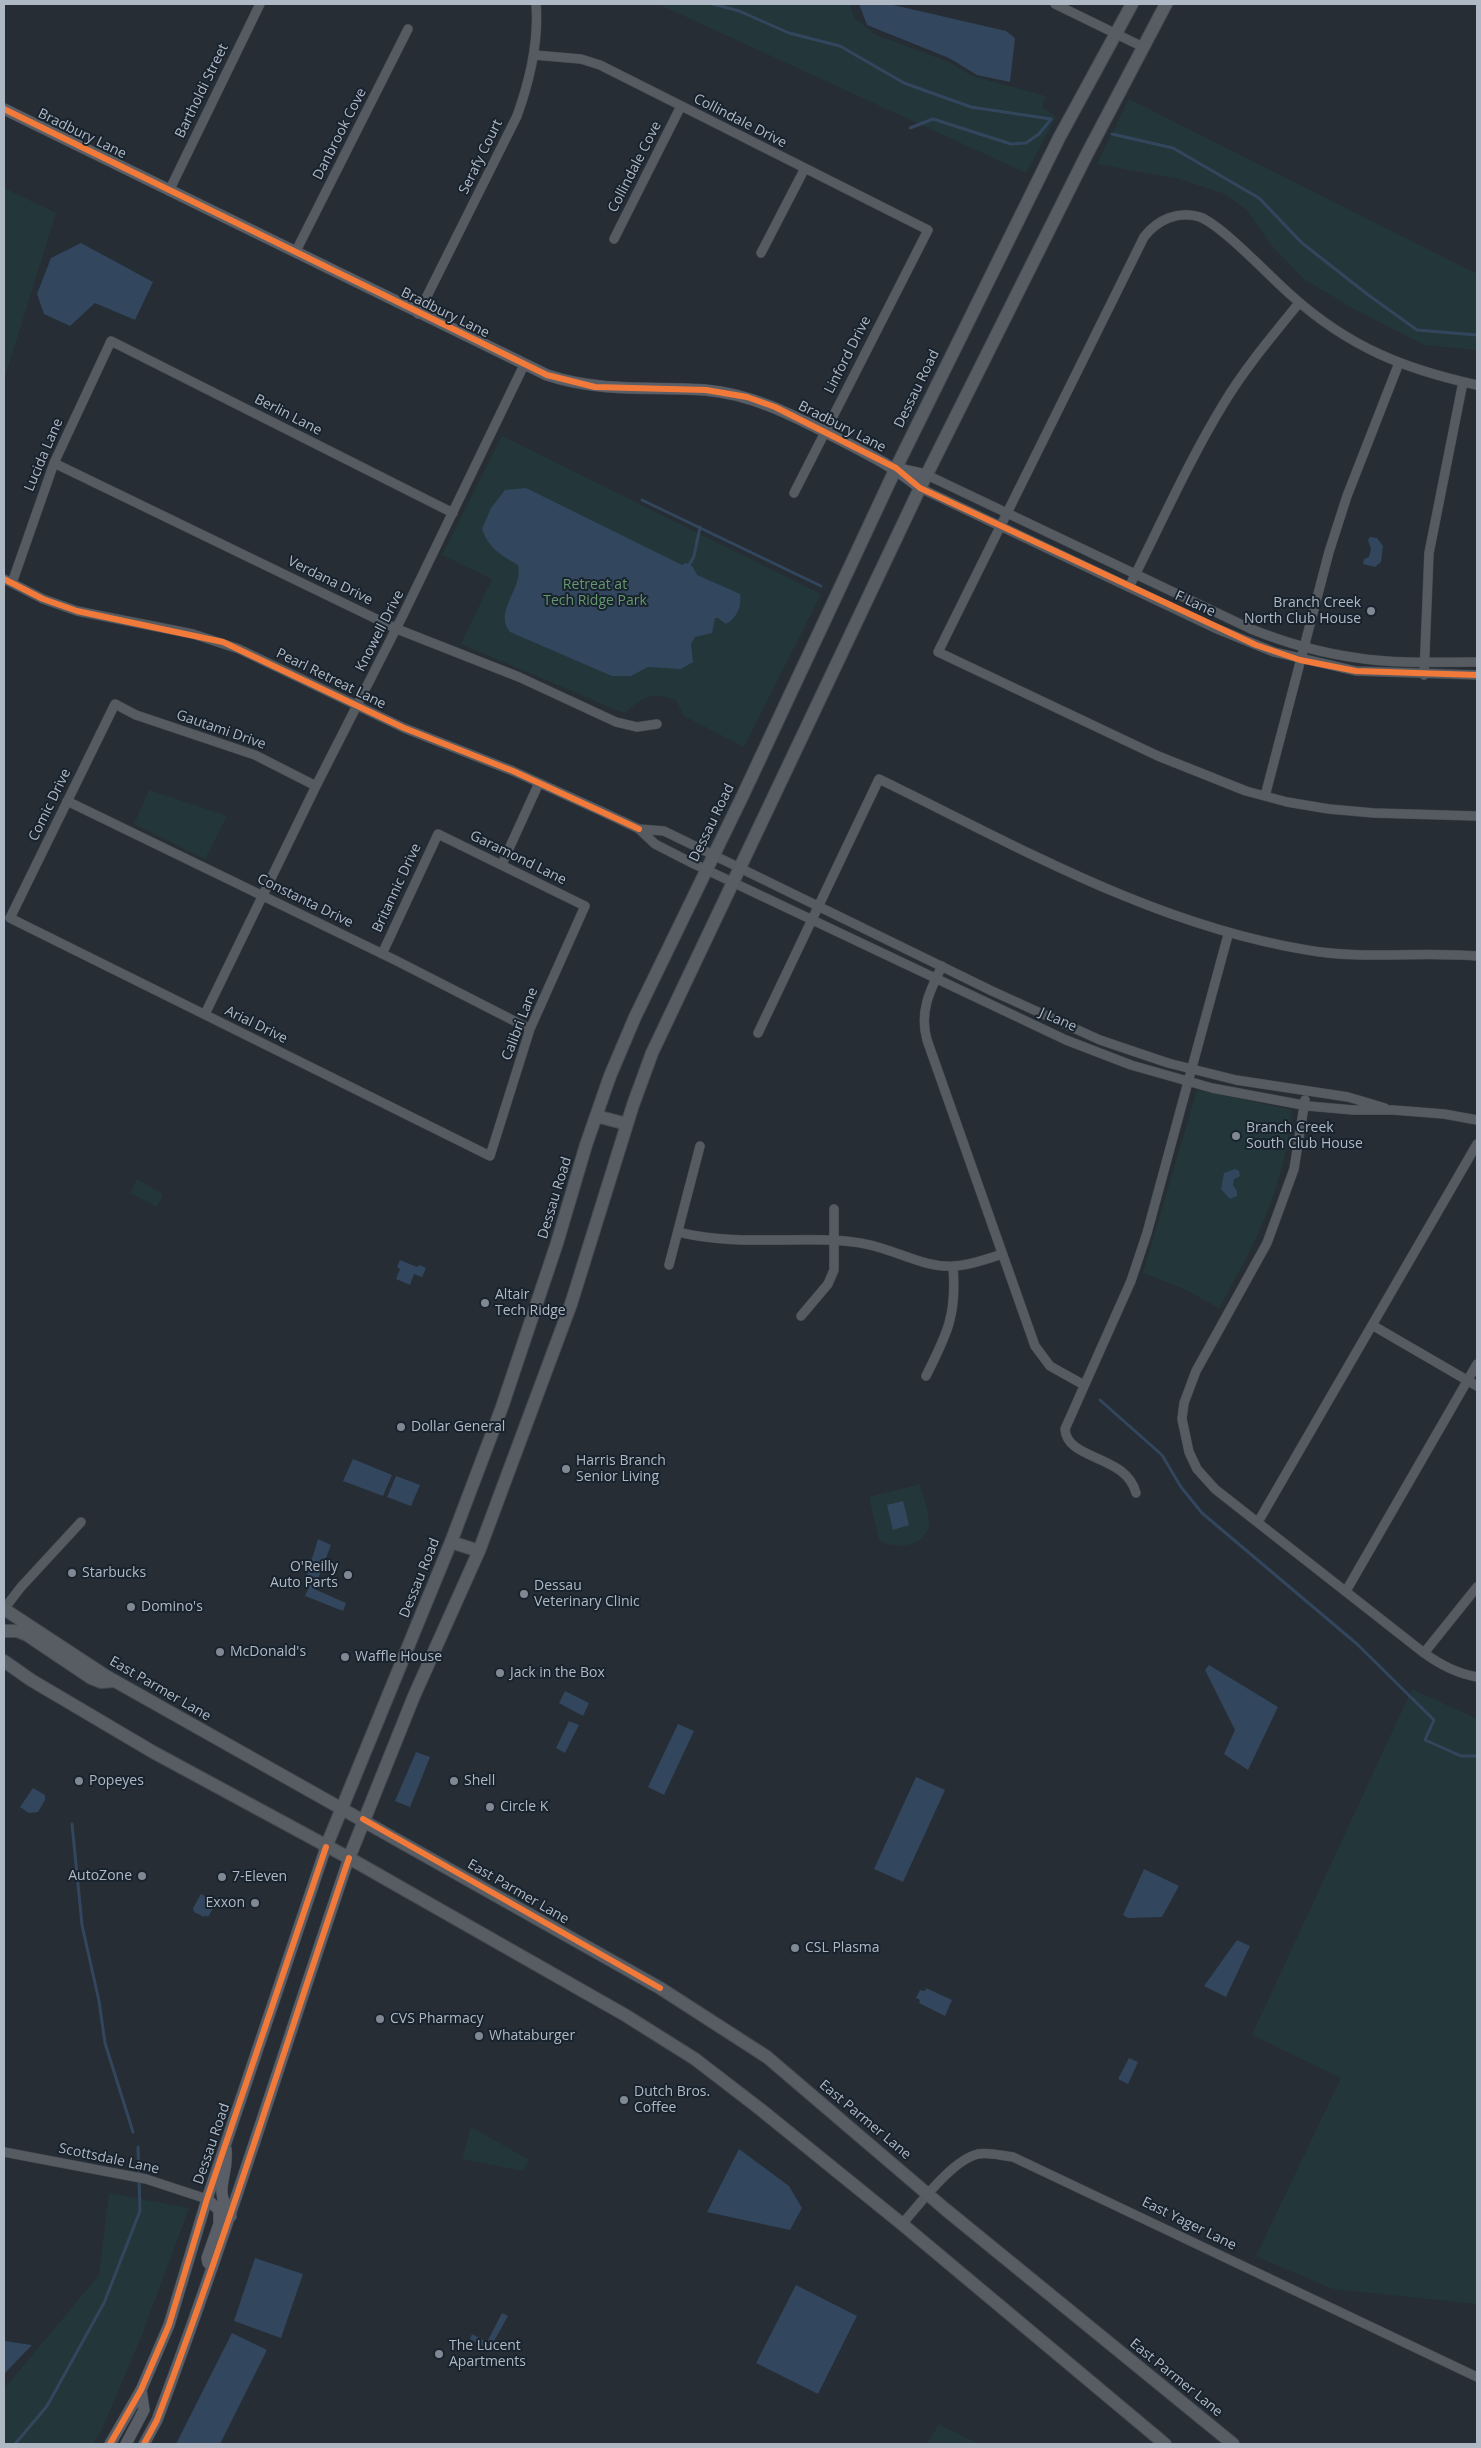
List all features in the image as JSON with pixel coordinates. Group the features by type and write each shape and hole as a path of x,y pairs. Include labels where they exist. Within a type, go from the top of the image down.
{"main road":[{"name":"Dessau Road","path":"110,2444 142,2390 169,2325 207,2199 326,1847 451,1542 524,1343 596,1116 634,1018 712,855 743,795 896,468 1059,138 1132,4"},
{"path":"144,2444 157,2420 231,2216 290,2031 363,1819 414,1696 478,1551 571,1304 627,1124 652,1053 920,488 1087,154 1166,4"},
{"name":"Bradbury Lane","path":"4,109 168,191 296,251 524,366 567,382 595,387 706,390 747,397 775,407 896,468"},
{"path":"896,468 927,475"},
{"path":"896,468 920,488"},
{"path":"596,1116 627,1124"},
{"path":"451,1542 478,1551"},
{"name":"East Parmer Lane","path":"4,1609 116,1681 660,1988 767,2058 928,2194 1233,2444"},
{"path":"4,1631 27,1635 91,1678 101,1682 116,1681"},
{"path":"4,1661 31,1680 129,1738 349,1858 624,2014 695,2059 902,2224 1166,2444"},
{"path":"226,2143 228,2165 220,2192 222,2202 231,2216"},
{"path":"207,2199 218,2210 219,2224 208,2258 210,2275"},
{"path":"126,2444 144,2410 142,2390"}],"street":[{"name":"Bartholdi Street","path":"168,191 260,4"},
{"name":"Serafy Court","path":"418,314 517,116 526,90 534,55 536,4"},
{"path":"1055,4 1143,47"},
{"name":"Danbrook Cove","path":"296,251 408,29"},
{"name":"Collindale Drive","path":"534,55 581,59 600,65 804,170 928,230"},
{"name":"Collindale Cove","path":"614,239 681,106"},
{"path":"761,253 804,170"},
{"path":"1477,385 1413,369 1349,338 1299,303 1221,231 1202,218 1181,215 1159,221 1144,237 938,652 1158,756 1201,774 1265,796 1329,809 1374,813 1477,816"},
{"name":"Linford Drive","path":"794,494 824,431 928,230"},
{"path":"1129,587 1196,453 1225,402 1262,349 1299,303"},
{"name":"Lucida Lane","path":"8,581 54,463 111,341"},
{"name":"Berlin Lane","path":"111,341 453,513"},
{"path":"1265,796 1329,552 1347,496 1399,363"},
{"name":"Knowell Drive","path":"205,1014 316,786 397,629 524,366"},
{"path":"1424,675 1429,553 1463,382"},
{"name":"Verdana Drive","path":"54,463 397,629 519,677 616,722 637,727 657,724"},
{"name":"F Lane","path":"927,475 1251,629 1304,647 1360,658 1424,662 1477,662"},
{"name":"F Lane","path":"920,488 1238,638 1300,660 1356,671 1424,675 1477,675"},
{"name":"Pearl Retreat Lane","path":"8,581 77,612 223,642 357,707 539,783 639,829"},
{"name":"Gautami Drive","path":"115,704 136,715 255,755 316,786"},
{"name":"Comic Drive","path":"10,918 115,704"},
{"path":"758,1033 879,779 1134,901 1228,935 1309,951 1338,954 1477,956"},
{"path":"502,864 539,783"},
{"name":"Constanta Drive","path":"67,801 382,954 530,1029"},
{"name":"J Lane","path":"639,829 664,831 942,966 1100,1040 1192,1069 1245,1082 1348,1098 1393,1110"},
{"name":"J Lane","path":"639,829 655,844 706,870 1084,1047 1131,1065 1236,1093 1304,1105 1353,1110 1393,1110 1444,1114 1477,1120"},
{"name":"Garamond Lane","path":"438,834 585,906"},
{"name":"Britannic Drive","path":"382,954 438,834"},
{"name":"Calibri Lane","path":"490,1156 530,1029 585,906"},
{"name":"Arial Drive","path":"10,918 490,1156"},
{"path":"1136,1493 1134,1483 1119,1468 1068,1442 1065,1429 1131,1281 1147,1233 1228,935"},
{"path":"942,966 926,1005 925,1032 1030,1333 1039,1352 1057,1372 1084,1385"},
{"path":"1306,1092 1294,1169 1276,1221 1267,1244 1196,1371 1184,1403 1182,1419 1184,1435 1197,1469 1215,1489 1440,1665 1477,1677"},
{"path":"1258,1522 1477,1144"},
{"path":"669,1265 700,1146"},
{"path":"801,1316 832,1278 834,1270 834,1209"},
{"path":"678,1232 714,1240 833,1240 879,1247 919,1262 953,1267 1002,1254"},
{"path":"926,1376 943,1343 954,1313 953,1267"},
{"path":"1372,1325 1477,1386"},
{"path":"1346,1591 1477,1364"},
{"path":"4,1609 21,1587 81,1522"},
{"path":"1424,1653 1477,1587"},
{"name":"Scottsdale Lane","path":"4,2152 146,2179 207,2199"},
{"name":"East Yager Lane","path":"902,2224 950,2172 978,2154 1013,2157 1477,2377"}],"green space":[{"path":"658,4 850,4 854,17 876,35 949,62 972,76 1046,96 1042,107 1056,117 1026,173"},
{"path":"1129,99 1477,274 1477,350 1424,345 1354,309 1304,279 1271,245 1247,210 1225,194 1179,179 1097,164"},
{"path":"4,188 56,213 4,380"},
{"name":"Retreat at Tech Ridge Park","path":"502,436 821,594 744,747 684,716 676,700 659,696 648,697 624,713 461,644 492,579 442,555"},
{"path":"149,790 227,816 205,859 134,824"},
{"path":"1197,1090 1292,1110 1283,1164 1267,1213 1245,1260 1219,1308 1182,1288 1143,1273"},
{"path":"137,1179 163,1194 157,1207 130,1193"},
{"path":"920,1484 929,1518 927,1531 923,1537 902,1546 879,1540 869,1497"},
{"path":"1412,1689 1477,1719 1477,2304 1333,2289 1256,2256 1341,2078 1252,2035"},
{"path":"471,2127 529,2160 523,2171 462,2159"},
{"path":"109,2193 189,2208 142,2335 101,2431 92,2444 4,2444 4,2389 99,2275"},
{"path":"939,2424 978,2444 927,2444"}],"water":[{"path":"859,4 889,4 1006,31 1015,38 1010,82 977,75 949,58 867,25"},
{"path":"81,243 153,282 135,320 95,303 70,326 44,314 37,294 51,258"},
{"path":"526,488 682,565 686,563 693,567 697,575 740,594 736,615 726,624 715,618 712,633 695,637 691,644 693,662 681,669 648,667 631,676 612,676 510,632 505,616 517,582 519,574 518,565 492,547 482,529 491,508 505,490"},
{"path":"1370,537 1377,538 1383,546 1381,562 1375,567 1363,564 1364,559 1369,557 1371,549 1368,540"},
{"path":"1235,1169 1239,1171 1240,1176 1234,1179 1233,1185 1237,1191 1237,1196 1230,1199 1221,1189 1224,1173"},
{"path":"400,1260 417,1267 419,1265 426,1268 422,1277 414,1274 410,1285 396,1279 400,1269 397,1267"},
{"path":"353,1459 392,1475 383,1496 343,1481"},
{"path":"396,1476 420,1485 411,1506 387,1497"},
{"path":"903,1501 909,1525 893,1530 887,1505"},
{"path":"318,1539 331,1545 314,1589 346,1603 343,1611 305,1596 309,1587 304,1585"},
{"path":"1209,1665 1278,1707 1248,1770 1224,1754 1235,1730 1205,1670"},
{"path":"565,1691 589,1703 583,1716 559,1703"},
{"path":"569,1721 579,1725 565,1753 556,1748"},
{"path":"678,1724 694,1731 664,1795 648,1787"},
{"path":"416,1752 430,1757 410,1807 395,1801"},
{"path":"916,1777 945,1790 903,1882 874,1869"},
{"path":"33,1788 45,1795 45,1800 38,1812 29,1813 20,1807"},
{"path":"1144,1869 1179,1886 1162,1917 1128,1918 1123,1915"},
{"path":"201,1894 217,1902 208,1917 194,1912 193,1908"},
{"path":"1237,1940 1250,1946 1226,1997 1204,1986"},
{"path":"926,1988 952,2000 945,2016 919,2003 920,2000 916,1998 920,1990 925,1991"},
{"path":"1129,2058 1138,2062 1128,2084 1118,2079"},
{"path":"739,2149 789,2186 802,2208 790,2230 707,2212"},
{"path":"255,2258 303,2274 281,2338 234,2321"},
{"path":"796,2285 857,2316 818,2394 756,2363"},
{"path":"502,2313 508,2316 489,2350 470,2339 472,2334 487,2342"},
{"path":"232,2333 267,2350 220,2444 176,2444"},
{"path":"4,2341 32,2345 4,2374"}],"waterway":[{"path":"713,4 739,11 789,33 840,46 904,83 971,107 1051,119 1039,134 1026,143 1011,144 933,119 910,128"},
{"path":"1112,134 1173,148 1259,198 1302,243 1417,330 1477,335"},
{"path":"642,500 821,586"},
{"path":"688,567 694,556 700,527"},
{"path":"1100,1400 1162,1455 1181,1487 1202,1513 1357,1644 1434,1720 1425,1740 1461,1756 1477,1756"},
{"path":"72,1824 82,1925 99,2001 105,2043 133,2132"},
{"path":"15,2444 47,2406 104,2303 140,2211 138,2147"}],"cycle path":[{"path":"4,109 547,375 595,387 706,390 747,397 775,407 896,468 920,488 1256,645 1300,660 1356,671 1477,675"},
{"path":"4,579 43,599 77,611 223,642 404,728 513,771 639,829"},
{"path":"363,1819 660,1988"},
{"path":"110,2444 141,2390 169,2325 207,2199 326,1847"},
{"path":"144,2444 157,2420 208,2281 349,1858"}],"place":[{"name":"Branch Creek North Club House","path":"1371,611"},
{"name":"Branch Creek South Club House","path":"1236,1136"},
{"name":"Altair Tech Ridge","path":"485,1303"},
{"name":"Dollar General","path":"401,1427"},
{"name":"Harris Branch Senior Living","path":"566,1469"},
{"name":"Starbucks","path":"72,1573"},
{"name":"O'Reilly Auto Parts","path":"348,1575"},
{"name":"Dessau Veterinary Clinic","path":"524,1594"},
{"name":"Domino's","path":"131,1607"},
{"name":"McDonald's","path":"220,1652"},
{"name":"Waffle House","path":"345,1657"},
{"name":"Jack in the Box","path":"500,1673"},
{"name":"Popeyes","path":"79,1781"},
{"name":"Shell","path":"454,1781"},
{"name":"Circle K","path":"490,1807"},
{"name":"AutoZone","path":"142,1876"},
{"name":"7-Eleven","path":"222,1877"},
{"name":"Exxon","path":"255,1903"},
{"name":"CSL Plasma","path":"795,1948"},
{"name":"CVS Pharmacy","path":"380,2019"},
{"name":"Whataburger","path":"479,2036"},
{"name":"Dutch Bros. Coffee","path":"624,2100"},
{"name":"The Lucent Apartments","path":"439,2354"}]}
